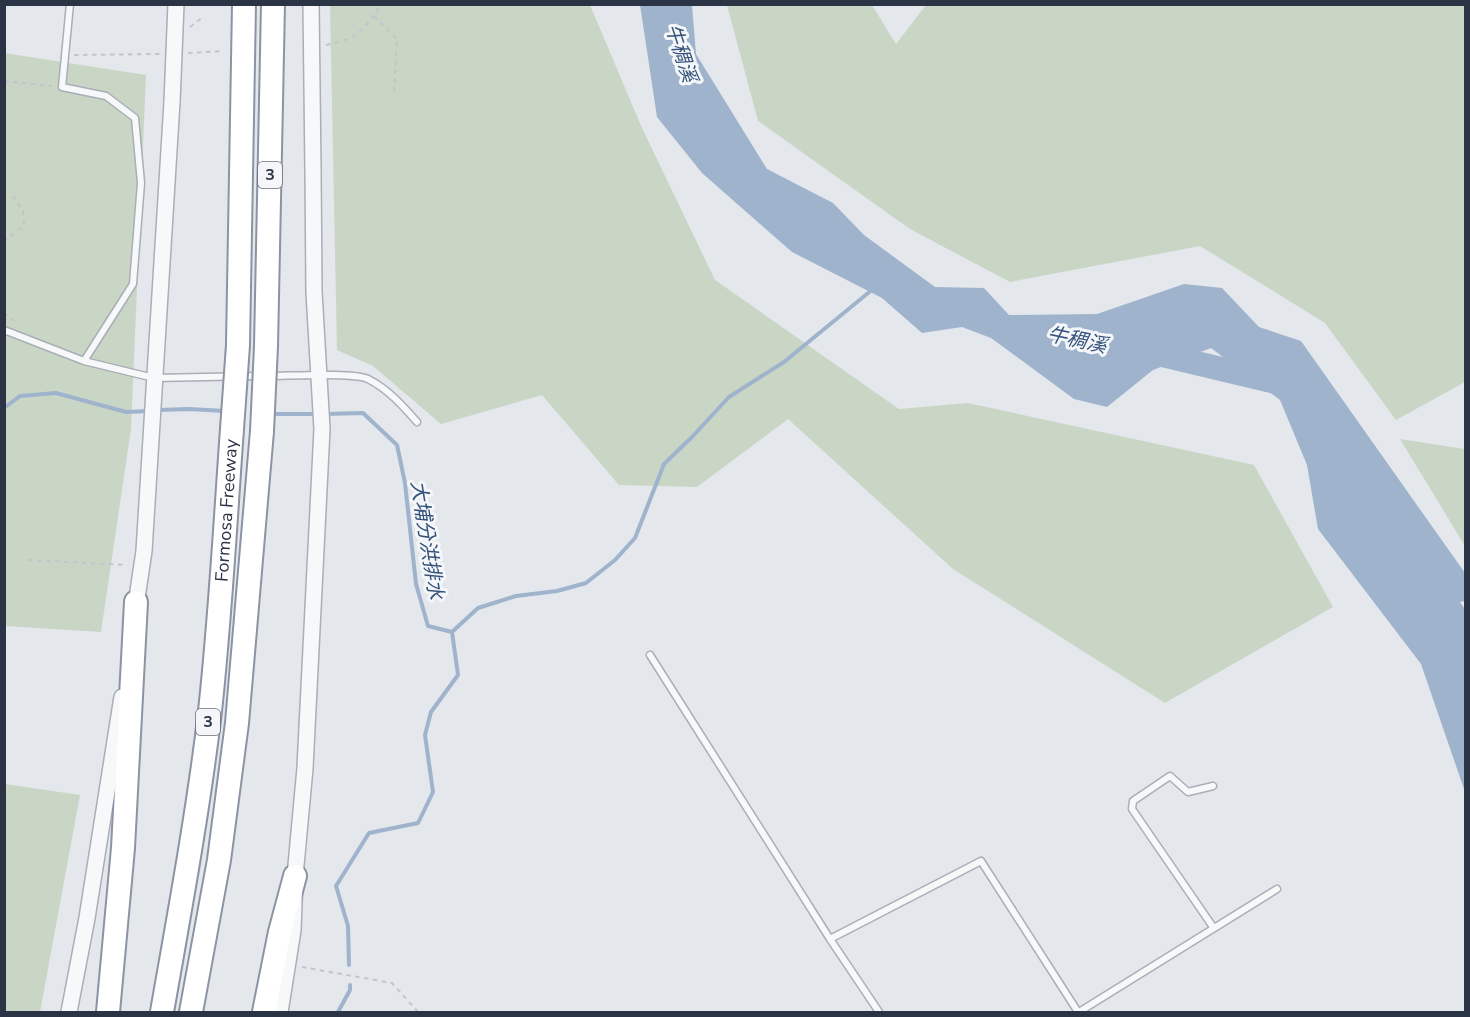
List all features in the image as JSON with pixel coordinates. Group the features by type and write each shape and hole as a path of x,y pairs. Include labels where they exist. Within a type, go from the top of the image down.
{"highway":[{"name":"Formosa Freeway","path":"162,1012 190,857 209,719 221,584 238,345 244,4"},
{"name":"Formosa Freeway","path":"191,1012 219,860 237,723 262,431 266,346 273,4"},
{"path":"108,1012 123,848 136,602"},
{"path":"264,1012 280,932 295,876"}],"street":[{"path":"69,1012 87,918 142,565 172,102 176,4"},
{"path":"280,1012 293,930 295,876 305,768 322,441 314,292 311,4"}],"lane":[{"path":"70,4 62,87 106,96 135,118 141,183 133,284 84,361"},
{"path":"4,330 84,361 154,378 319,375 366,378 387,391 417,422"},
{"path":"650,655 830,939 879,1012"},
{"path":"1213,786 1188,792 1170,776 1133,801 1132,809 1213,927"},
{"path":"830,939 981,861 1078,1012 1277,888"}],"path":[{"path":"374,15 397,39 394,94"},
{"path":"4,81 62,87"},
{"path":"4,242 24,225 23,211 10,191"},
{"path":"28,560 142,565"},
{"path":"288,964 392,983 418,1012"}],"green space":[{"path":"330,5 590,5 642,128 715,280 899,409 968,403 1254,465 1333,607 1165,703 953,569 788,419 697,487 619,485 542,395 441,424 373,366 337,350"},
{"path":"727,5 872,5 896,44 926,5 1465,5 1465,382 1396,420 1325,323 1200,246 1010,282 910,229 758,121"},
{"path":"4,53 146,75 131,429 101,632 5,626"},
{"path":"1400,439 1465,449 1465,546"},
{"path":"5,784 80,795 40,1012 5,1012"}],"water":[{"path":"640,5 692,5 696,54 767,169 833,203 864,235 935,287 984,288 1009,315 1097,314 1184,284 1222,288 1259,327 1301,341 1465,573 1465,601 1460,602 1466,611 1465,792 1421,664 1318,529 1307,465 1280,400 1211,348 1153,370 1107,407 1074,399 991,338 962,327 922,333 882,298 792,252 702,173 657,117"}],"waterway":[{"name":"大埔分洪排水","path":"325,414 363,413 397,445 405,483 416,584 428,626 452,632 478,608 516,596 557,591 586,583 615,560 635,538 664,464 729,397 784,362 873,289"},
{"name":"牛稠溪","path":"1150,352 1280,383"},
{"name":"大埔分洪排水","path":"4,408 20,396 56,393 126,412 150,411"},
{"name":"大埔分洪排水","path":"158,410 225,411"},
{"name":"大埔分洪排水","path":"271,414 318,414"},
{"path":"349,965 348,926 336,886 369,833 418,823 433,792 425,735 431,712 458,675 452,632"},
{"path":"338,1012 350,990 350,985"}]}
